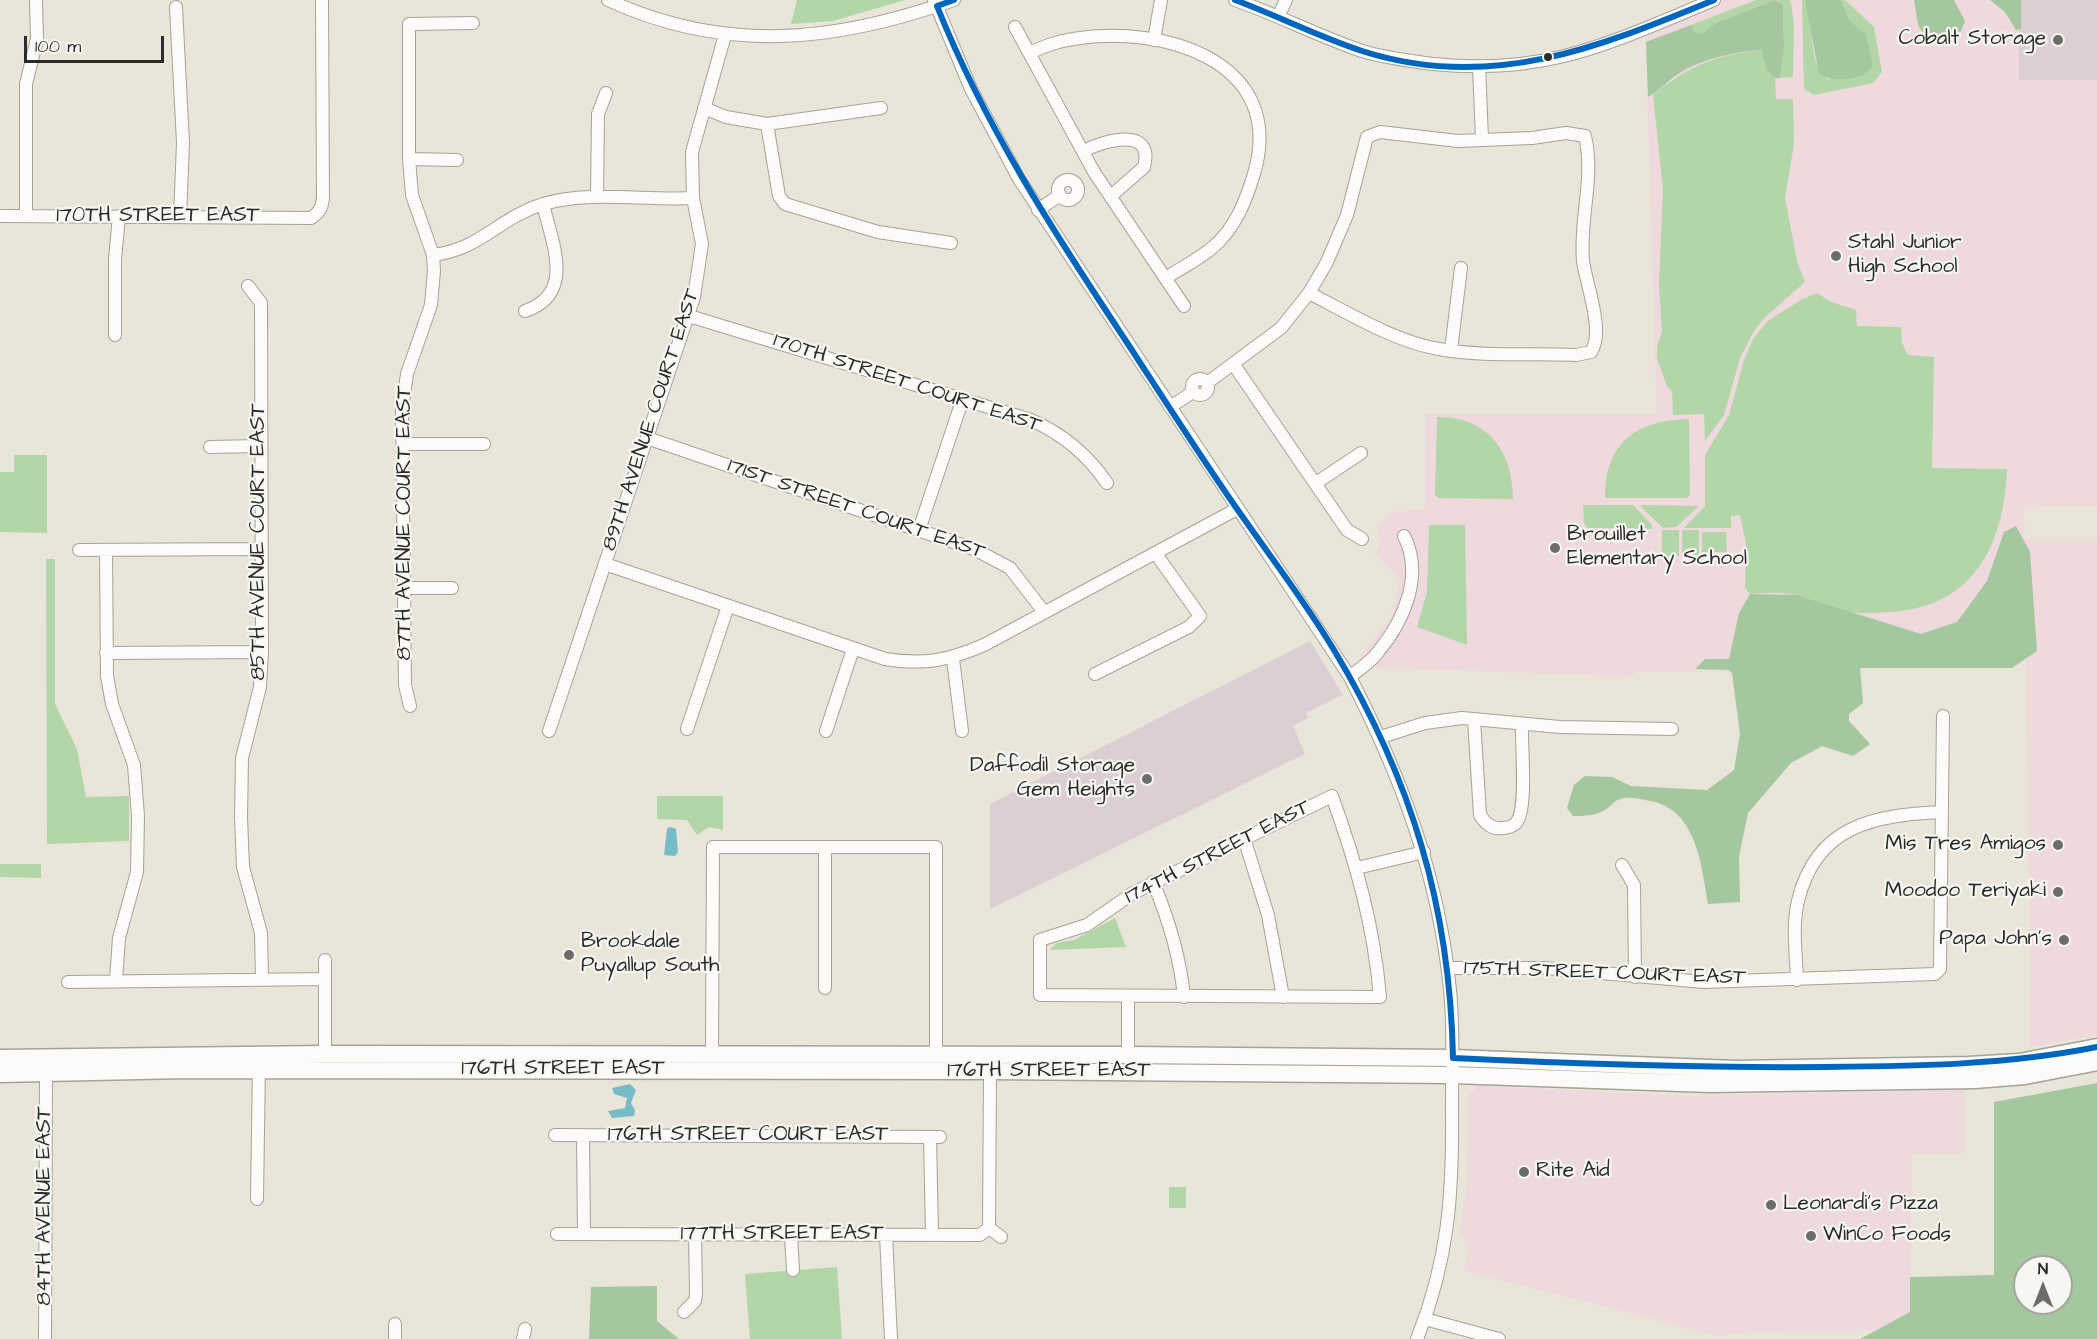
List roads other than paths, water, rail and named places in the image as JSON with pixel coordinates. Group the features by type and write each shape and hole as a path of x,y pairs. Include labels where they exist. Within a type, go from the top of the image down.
{"main road":[{"name":"176TH STREET EAST","path":"0,1058 325,1054 1128,1055 1453,1058 1736,1069 2019,1062 2097,1047"},
{"path":"259,1067 319,1061 325,1054"},
{"path":"589,1070 596,1061 675,1061 710,1054"},
{"path":"787,1070 833,1063 930,1062 936,1055"},
{"path":"990,1071 995,1062 1058,1062 1087,1055"},
{"name":"176TH STREET EAST","path":"0,1074 259,1067 990,1071 1453,1075 1710,1084 1903,1082 2025,1076 2097,1062"}],"street":[{"path":"26,216 26,84 37,39 36,0"},
{"name":"170TH STREET EAST","path":"0,216 311,218 316,215 321,209 323,198 322,0"},
{"path":"608,0 629,4 682,27 725,35 759,38 817,35 859,29 936,3 954,0"},
{"path":"1154,40 1161,0"},
{"path":"1235,0 1364,52 1415,62 1509,67 1560,59 1642,31 1686,5 1714,0"},
{"path":"1278,17 1286,0"},
{"path":"936,3 970,89 1038,210 1350,677 1381,737 1424,852 1440,916 1448,968 1453,1075 1450,1209 1446,1246 1417,1339"},
{"path":"176,7 183,143 180,217"},
{"name":"87TH AVENUE COURT EAST","path":"410,706 405,685 402,408 407,374 430,305 432,255 412,195 409,159 409,24 472,23"},
{"path":"1015,27 1094,172 1184,306"},
{"name":"89TH AVENUE COURT EAST","path":"549,731 689,316 702,256 700,230 693,198 692,152 725,35"},
{"path":"1029,53 1055,43 1082,38 1154,40 1204,55 1237,78 1254,106 1258,161 1252,182 1233,223 1212,248 1166,278"},
{"path":"1479,66 1482,139"},
{"path":"597,196 598,114 606,93"},
{"path":"704,108 726,117 767,124 881,108"},
{"path":"767,124 779,196 785,204 878,232 951,243"},
{"path":"1170,407 1193,392 1198,395 1204,394 1208,389 1207,383 1281,328 1309,293 1327,262 1347,214 1367,137 1372,134 1390,132 1437,140 1525,138 1566,133 1585,136 1588,188 1582,242 1595,320 1594,348 1585,354 1481,353 1416,343 1309,293"},
{"path":"1083,151 1109,140 1126,139 1137,142 1143,147 1146,153 1144,167 1111,196"},
{"path":"409,159 457,160"},
{"path":"1038,210 1060,195 1066,199 1074,198 1078,192 1076,184 1094,172"},
{"path":"432,255 462,250 480,241 513,216 543,204 597,196 651,200 693,198"},
{"path":"525,311 544,303 554,289 557,280 556,264 543,204"},
{"path":"115,335 115,253 118,216"},
{"path":"1451,350 1461,268"},
{"name":"85TH AVENUE COURT EAST","path":"248,286 261,303 262,652 260,687 242,758 241,817 243,867 261,933 262,979"},
{"name":"170TH STREET COURT EAST","path":"689,316 1044,426 1080,450 1107,483"},
{"path":"1234,365 1347,530 1362,539"},
{"path":"919,530 962,401"},
{"name":"171ST STREET COURT EAST","path":"647,438 974,549 1010,568 1044,612"},
{"path":"404,444 484,444"},
{"path":"210,447 261,446"},
{"path":"1316,483 1361,453"},
{"path":"605,564 853,649 904,662 926,663 953,658 1156,554 1237,509"},
{"path":"1350,677 1377,654 1397,626 1404,610 1412,568 1411,550 1404,536"},
{"path":"106,549 106,653 112,704 134,765 138,816 137,872 119,938 116,980"},
{"path":"79,550 261,549"},
{"path":"1095,674 1189,627 1200,616 1156,554"},
{"path":"405,588 452,588"},
{"path":"687,729 728,606"},
{"path":"826,731 853,649"},
{"path":"106,653 262,652"},
{"path":"953,658 962,731"},
{"path":"1797,980 1798,902 1809,872 1834,841 1871,820 1900,814 1942,812 1943,716"},
{"path":"1381,737 1442,719 1672,729"},
{"path":"1474,719 1480,815 1485,823 1498,829 1512,825 1519,817 1522,794 1521,724"},
{"name":"174TH STREET EAST","path":"1128,997 1040,995 1040,940 1087,925 1153,882 1332,796 1357,868"},
{"name":"175TH STREET COURT EAST","path":"1448,968 1545,968 1704,982 1935,974 1940,969 1942,812"},
{"path":"1244,838 1268,915 1283,997"},
{"path":"710,1054 713,847 936,847 936,1055"},
{"path":"825,847 825,988"},
{"path":"1128,1055 1128,997 1380,997 1374,937 1357,868 1424,852"},
{"path":"1622,865 1631,878 1636,898 1635,977"},
{"path":"1153,882 1171,928 1181,966 1184,997"},
{"path":"325,1054 326,960"},
{"path":"68,982 326,978"},
{"path":"257,1199 259,1067"},
{"path":"990,1071 989,1228 1001,1237"},
{"name":"84TH AVENUE EAST","path":"45,1339 46,1072"},
{"name":"176TH STREET COURT EAST","path":"555,1135 935,1137 932,1235"},
{"path":"583,1135 584,1234"},
{"name":"177TH STREET EAST","path":"557,1234 980,1235 989,1228"},
{"path":"684,1312 695,1301 696,1294 694,1234"},
{"path":"886,1235 891,1339"},
{"path":"791,1236 793,1270"},
{"path":"1425,1319 1499,1339"},
{"path":"395,1324 395,1339"}],"water":[{"path":"670,827 676,829 678,852 675,856 664,855 667,829"},
{"path":"630,1084 636,1090 631,1103 635,1110 634,1116 612,1118 608,1111 625,1108 627,1098 614,1094 612,1088"}],"place":[{"name":"Cobalt Storage","path":"2058,40"},
{"name":"Stahl Junior High School","path":"1836,256"},
{"name":"Brouillet Elementary School","path":"1555,548"},
{"name":"Daffodil Storage Gem Heights","path":"1147,779"},
{"name":"Mis Tres Amigos","path":"2058,845"},
{"name":"Moodoo Teriyaki","path":"2058,892"},
{"name":"Papa John's","path":"2064,940"},
{"name":"Brookdale Puyallup South","path":"569,955"},
{"name":"Rite Aid","path":"1524,1172"},
{"name":"Leonardi's Pizza","path":"1771,1205"},
{"name":"WinCo Foods","path":"1811,1236"}]}
